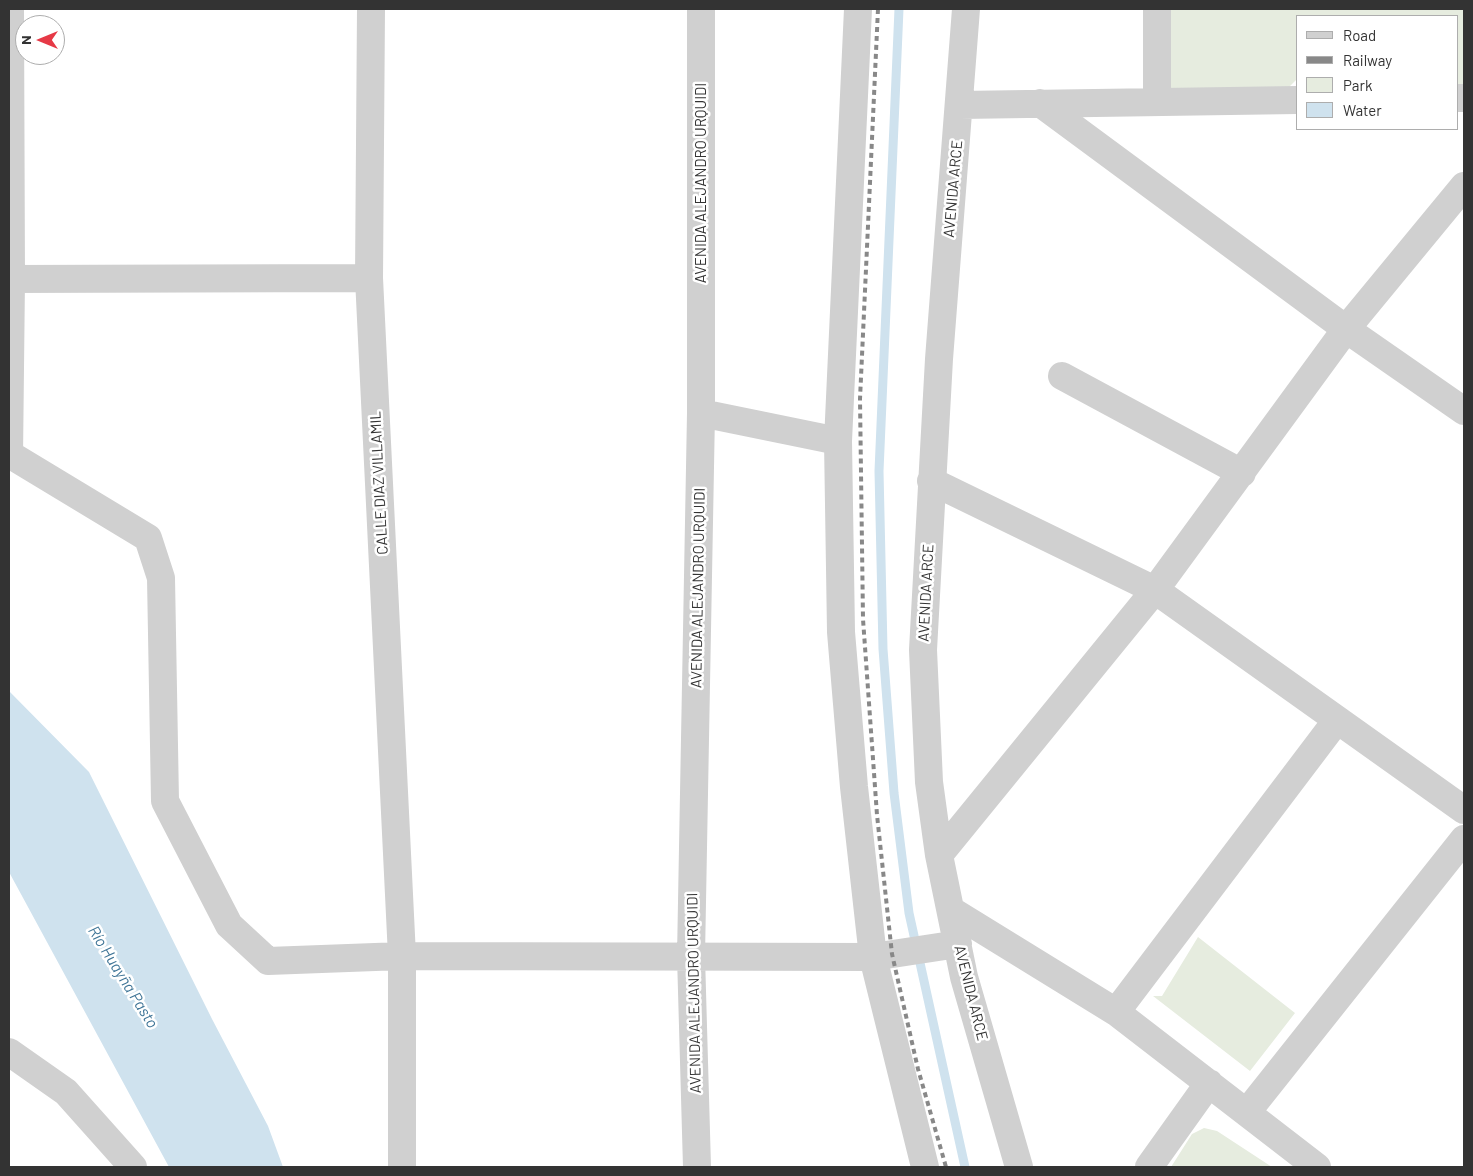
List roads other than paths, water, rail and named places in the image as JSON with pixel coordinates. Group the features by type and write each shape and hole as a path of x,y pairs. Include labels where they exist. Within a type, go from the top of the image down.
{"street":[{"path":"10,9 9,455 148,538 161,578 165,800 229,925 268,960 402,956 873,957 958,944"},
{"name":"CALLE DIAZ VILLAMIL","path":"371,9 369,278 402,956 402,1167"},
{"name":"AVENIDA ALEJANDRO URQUIDI","path":"697,1167 692,956 701,413 701,9"},
{"path":"858,9 838,441 840,632 854,787 873,957 925,1167"},
{"name":"AVENIDA ARCE","path":"966,9 931,481 923,650 928,782 939,855 964,977 1019,1167"},
{"path":"1157,9 1157,101"},
{"path":"960,105 1296,100"},
{"path":"1040,103 1346,329 1464,411"},
{"path":"939,855 1155,590 1346,329 1464,186"},
{"path":"10,279 369,278"},
{"path":"1062,376 1242,473"},
{"path":"701,413 838,441"},
{"path":"931,481 1155,590 1464,810"},
{"path":"1116,1012 1337,720"},
{"path":"1247,1112 1464,839"},
{"path":"952,911 1116,1012 1316,1167"},
{"path":"9,1052 66,1092 133,1167"},
{"path":"1149,1167 1208,1083"}],"water":[{"name":"Río Huayña Pasto","path":"9,691 89,772 212,1019 268,1126 283,1167 169,1167 9,872"}],"waterway":[{"path":"899,9 879,471 883,649 894,793 909,913 965,1167"}],"railway":[{"path":"878,9 860,399 863,619 877,815 892,954 918,1069 946,1167"}]}
